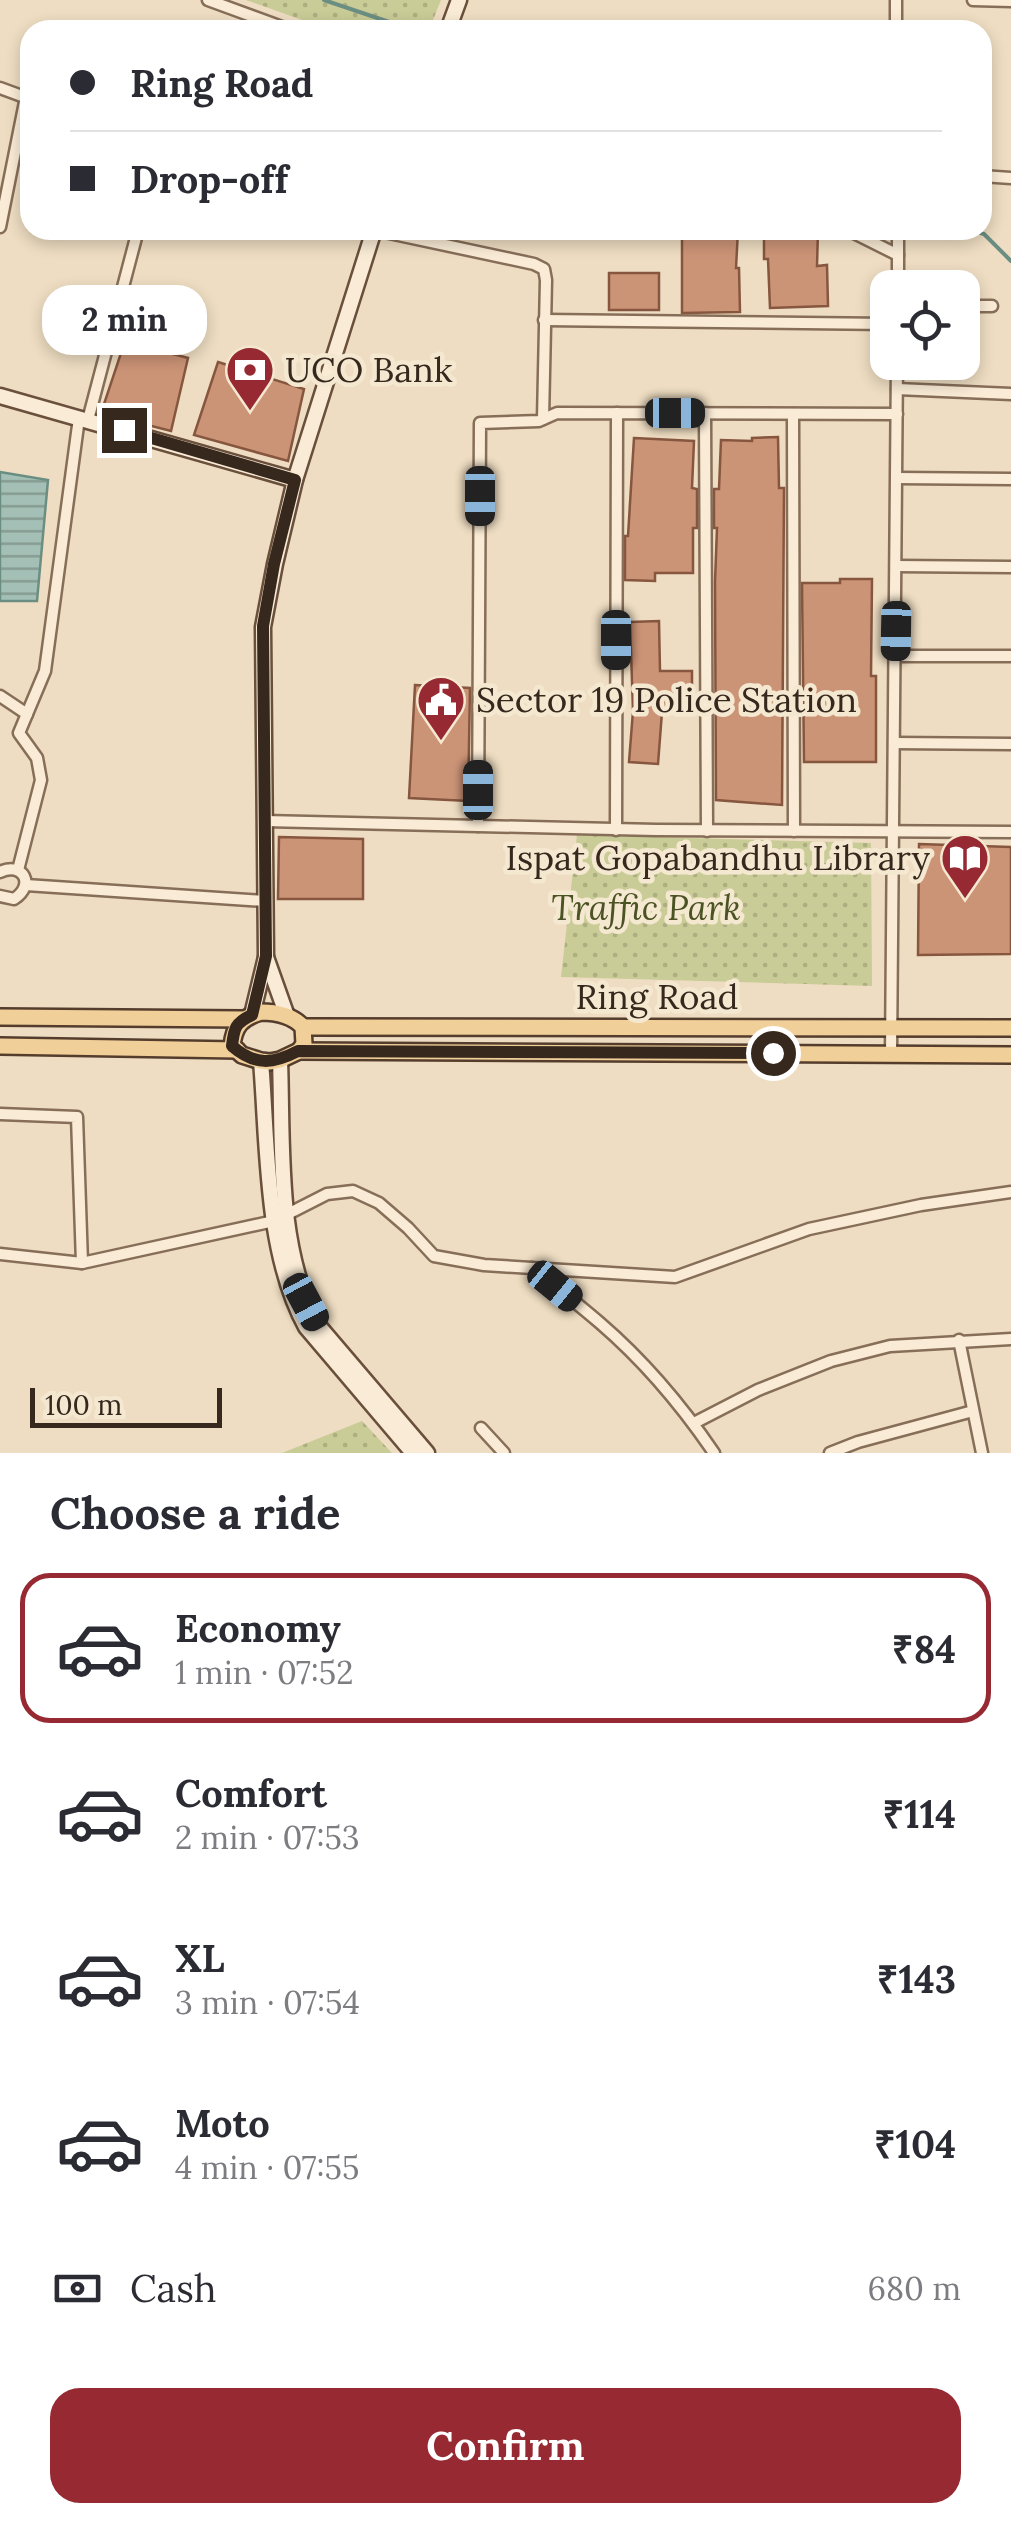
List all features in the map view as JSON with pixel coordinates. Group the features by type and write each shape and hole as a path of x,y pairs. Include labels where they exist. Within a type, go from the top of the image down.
{"main road":[{"path":"0,1017 247,1017 268,1012 296,1019 304,1027 304,1044 280,1060 261,1061 242,1055 232,1046 234,1028 247,1017"},
{"name":"Ring Road","path":"304,1027 1011,1028"},
{"path":"0,1046 237,1050"},
{"name":"Ring Road","path":"298,1051 1011,1054"}],"street":[{"path":"208,0 263,20"},
{"path":"973,0 1011,1"},
{"path":"0,228 20,135"},
{"path":"18,870 42,780 37,758 19,733 45,671 84,419 135,240"},
{"path":"247,1017 266,956 263,626 295,480 372,240"},
{"path":"422,240 544,269 544,419"},
{"path":"868,240 898,255"},
{"path":"898,240 898,270"},
{"path":"980,306 992,306"},
{"path":"544,320 870,324"},
{"path":"891,1054 897,380"},
{"path":"897,390 1011,394"},
{"path":"0,396 295,480"},
{"path":"478,826 480,423 544,419 557,413 897,414"},
{"path":"616,830 617,413"},
{"path":"704,413 707,831"},
{"path":"793,414 794,831"},
{"path":"897,478 1011,479"},
{"path":"896,566 1011,567"},
{"path":"896,656 1011,656"},
{"path":"0,696 27,714"},
{"path":"894,743 1011,744"},
{"path":"265,822 616,830 1011,832"},
{"path":"0,872 18,870 26,885 18,897 1,897"},
{"path":"26,885 266,901"},
{"path":"266,956 287,1016"},
{"path":"280,1060 280,1257 306,1327 413,1453"},
{"path":"261,1061 279,1218 306,1302 317,1324 427,1453"},
{"path":"0,1114 77,1117 82,1263"},
{"path":"0,1254 82,1263 279,1218 326,1194 353,1192 380,1202 434,1256 484,1264 676,1277 809,1228 921,1204 1011,1192"},
{"path":"531,1268 602,1324 656,1379 714,1453"},
{"path":"694,1423 758,1390 831,1361 890,1346 1011,1339"},
{"path":"959,1340 982,1453"},
{"path":"830,1453 973,1411"},
{"path":"482,1428 504,1453"}],"green space":[{"path":"246,0 441,0 433,20 302,20"},
{"name":"Traffic Park","path":"577,835 871,843 872,986 561,977"},
{"path":"362,1421 392,1453 282,1453"}],"water":[{"path":"0,472 48,480 37,601 0,601"}],"building":[{"path":"682,240 737,240 740,312 682,313"},
{"path":"764,240 818,240 817,266 827,265 828,306 770,308 768,259 764,259"},
{"path":"609,273 659,273 659,310 609,310"},
{"path":"125,341 188,358 171,431 101,413"},
{"name":"UCO Bank","path":"218,362 304,389 288,461 194,435"},
{"path":"778,437 779,488 784,488 782,805 716,800 714,489 719,489 721,440"},
{"path":"634,438 694,441 692,488 697,489 697,528 693,528 693,573 655,573 655,581 625,580"},
{"path":"840,579 872,579 871,676 876,676 876,762 804,762 802,583 840,583"},
{"path":"659,621 660,671 692,671 692,712 662,712 658,764 629,762 633,711 630,622"},
{"name":"Sector 19 Police Station","path":"415,685 470,688 468,801 409,798"},
{"path":"279,837 363,839 363,899 278,899"},
{"name":"Ispat Gopabandhu Library","path":"919,844 1011,847 1011,954 918,955"}],"waterway":[{"path":"324,0 383,20"},
{"path":"990,240 1011,261"}],"place":[{"name":"UCO Bank","path":"250,412"},
{"name":"Sector 19 Police Station","path":"441,742"},
{"name":"Ispat Gopabandhu Library","path":"965,900"}],"route":[{"path":"124,430 295,480 263,626 266,956 252,1015 234,1028 232,1046 242,1055 270,1062 298,1051 773,1053"}]}
